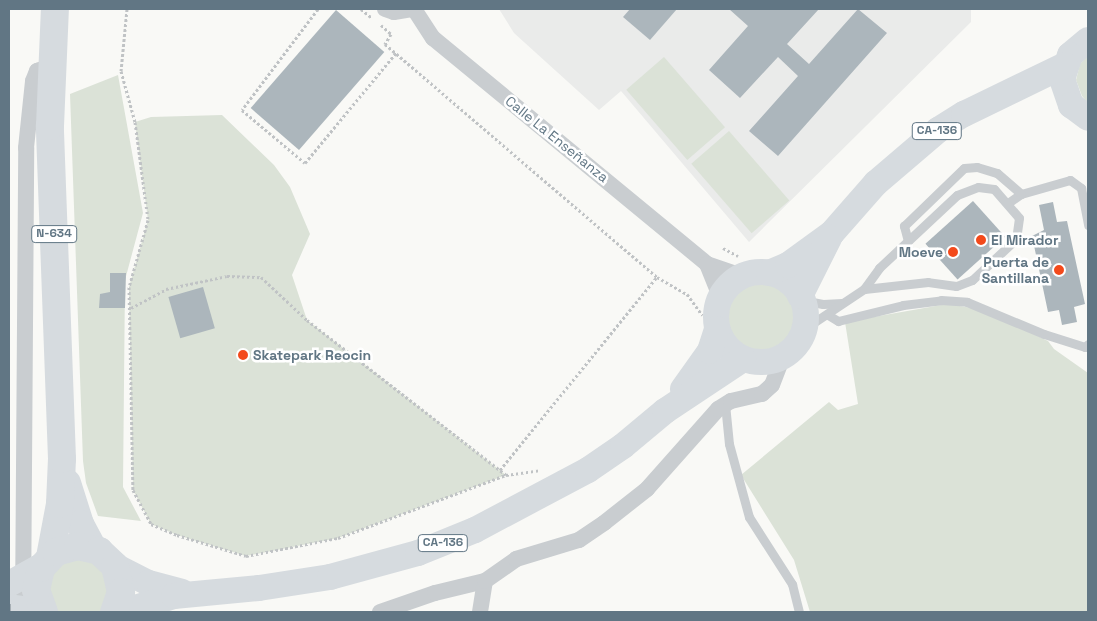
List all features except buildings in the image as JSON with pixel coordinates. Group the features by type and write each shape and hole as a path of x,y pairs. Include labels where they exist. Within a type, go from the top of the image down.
{"highway":[{"name":"N-634","path":"26,610 36,590 32,570 60,504 62,459 50,126 51,66 55,9"},
{"name":"N-634","path":"62,459 75,511 92,548 115,566"},
{"path":"32,570 70,547 92,548"},
{"path":"114,612 121,592 115,566"}],"main road":[{"path":"1080,111 1062,79 1065,65 1078,46 1088,40"},
{"path":"1004,97 1065,65"},
{"path":"1004,97 1038,95 1080,111"},
{"name":"CA-136","path":"832,232 876,184 913,149 964,114 1004,97"},
{"path":"665,411 700,368 710,351 710,324 716,318 720,297 742,276 769,273 788,265 832,232"},
{"path":"710,324 727,347 743,359 763,362 782,357 796,345 804,329 801,298 832,232"},
{"path":"769,273 787,281 801,298"},
{"path":"665,411 743,359"},
{"name":"CA-136","path":"190,594 244,590 330,577 443,543 502,517 573,479 624,446 665,411"},
{"path":"115,566 148,583 190,594"},
{"path":"122,612 158,600 190,594"}],"street":[{"path":"385,9 394,12 413,9"},
{"name":"Calle La Enseñanza","path":"413,9 433,38 707,264 742,276"},
{"path":"26,610 26,148 33,81 36,71 51,66"},
{"name":"Calle La Enseñanza","path":"707,264 720,297"},
{"path":"380,612 435,593 485,581 516,559 579,540 604,523 647,488 726,404 762,394 772,385 782,357"},
{"path":"480,612 485,581"}],"lane":[{"path":"908,241 904,226 964,168 977,167 997,173 1021,194"},
{"path":"989,189 997,173"},
{"path":"1008,203 1021,194 1070,180 1082,188 1088,225"},
{"path":"804,329 828,315 842,302 864,289 879,268 958,195 978,187 989,189 1008,203 1019,218 1016,239 972,280 956,286 928,282 864,289"},
{"path":"801,298 822,304 842,302"},
{"path":"828,315 838,321 903,305 942,300 967,302 984,306 1024,326 1087,346"},
{"path":"726,404 729,444 749,517 792,584 799,612"}],"path":[{"path":"127,9 121,70 135,122 148,220 129,287 134,490 151,524 246,556 338,538 506,475 544,469"},
{"path":"318,9 242,110 305,163 396,53"},
{"path":"361,9 391,34 385,44 657,277 687,294 702,311 710,324"},
{"path":"130,308 166,289 227,276 261,277 307,320 506,475"},
{"path":"500,470 657,277"}],"shaded area":[{"path":"499,9 971,9 971,22 749,242 621,91 599,110 514,33"},
{"path":"1088,55 1088,103 1082,96 1076,80 1080,64"},
{"path":"664,57 725,127 687,160 626,90"},
{"path":"118,75 143,213 125,280 123,487 141,521 98,516 86,483 83,461 70,94"},
{"path":"222,115 274,165 290,187 310,234 292,275 307,320 506,475 338,538 246,556 177,535 151,524 133,490 129,287 148,220 135,122 151,117"},
{"path":"729,131 789,200 752,233 691,164"},
{"path":"760,282 773,285 785,292 792,304 795,317 792,330 785,342 773,349 760,352 747,349 735,342 728,330 725,317 728,304 735,292 747,285"},
{"path":"947,304 985,310 1048,341 1054,349 1088,373 1088,612 810,612 794,560 741,475 829,402 838,410 858,404 845,322"},
{"path":"65,557 96,559 112,587 101,612 55,612 45,581"}],"railway":[{"path":"9,604 9,612"}],"place":[{"name":"El Mirador","path":"981,240"},
{"name":"Moeve","path":"953,252"},
{"name":"Puerta de Santillana","path":"1059,270"},
{"name":"Skatepark Reocin","path":"243,355"}]}
